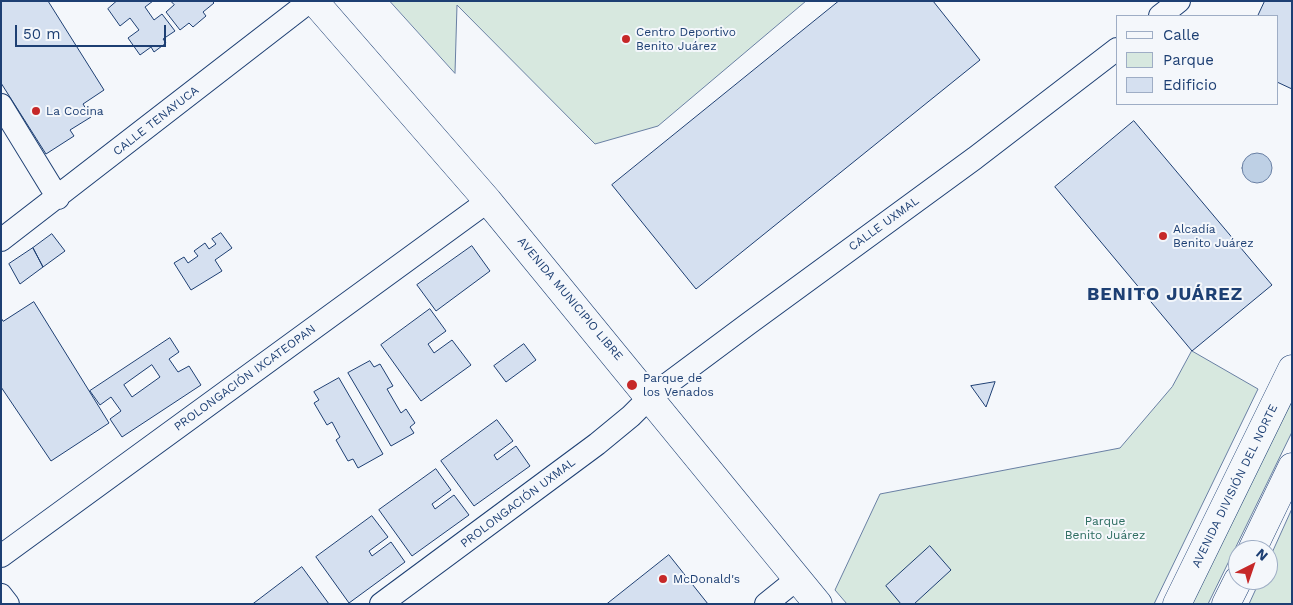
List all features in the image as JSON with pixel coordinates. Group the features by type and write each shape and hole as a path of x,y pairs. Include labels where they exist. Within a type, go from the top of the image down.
{"main road":[{"name":"AVENIDA MUNICIPIO LIBRE","path":"314,1 488,201 818,604"},
{"name":"AVENIDA DIVISIÓN DEL NORTE","path":"1177,604 1292,369"},
{"path":"1257,540 1292,467"},
{"path":"1226,604 1233,590"}],"street":[{"name":"CALLE TENAYUCA","path":"1,240 58,198 310,1"},
{"path":"1161,15 1179,1"},
{"name":"CALLE UXMAL","path":"650,397 975,158 1116,50"},
{"path":"1,106 58,198"},
{"name":"PROLONGACIÓN IXCATEOPAN","path":"1,556 488,201"},
{"name":"PROLONGACIÓN UXMAL","path":"381,604 597,444 631,416 650,397"},
{"path":"766,604 797,579"},
{"path":"1,595 8,604"}],"green space":[{"name":"Centro Deportivo Benito Juárez","path":"390,1 806,1 658,126 595,144 457,5 455,73"},
{"name":"Parque Benito Juárez","path":"1192,351 1258,389 1154,604 847,604 835,590 880,494 1120,448 1172,387"},
{"path":"1292,396 1292,432 1239,540 1228,540 1228,563 1208,604 1192,604"},
{"path":"1292,509 1292,604 1249,604 1255,590 1278,590 1278,540"}],"water":[{"path":"1257,153 1268,157 1272,168 1268,179 1257,183 1246,179 1242,168 1246,157"}],"building":[{"path":"1,1 48,1 104,90 83,104 91,117 70,130 74,136 46,154 1,83"},
{"path":"117,1 153,1 145,7 154,20 162,14 175,31 163,39 166,43 154,52 151,47 140,55 128,38 139,30 130,18 120,26 108,9"},
{"path":"171,1 212,1 214,3 203,12 206,16 193,27 189,23 180,30 166,12 174,5"},
{"path":"839,1 933,1 980,60 696,289 612,185"},
{"path":"1265,1 1292,1 1292,89 1278,82 1278,15 1258,15"},
{"name":"Alcadía Benito Juárez","path":"1134,121 1272,285 1192,351 1055,187"},
{"path":"221,233 232,248 215,260 222,271 191,290 174,263 184,257 188,263 198,256 194,251 205,243 209,249 216,244 212,239"},
{"path":"52,234 65,251 43,267 33,248"},
{"path":"472,246 490,271 436,311 417,285"},
{"path":"33,248 43,267 20,284 9,264"},
{"path":"34,302 109,423 51,461 1,387 1,318 3,321"},
{"path":"430,309 446,331 428,344 434,353 452,340 471,365 421,401 381,345"},
{"path":"170,338 179,352 169,359 178,372 189,366 201,385 122,437 110,419 121,411 111,397 100,405 90,391","holes":["152,365 160,377 132,397 124,385"]},
{"path":"524,344 536,360 506,382 494,366"},
{"path":"370,361 374,367 380,364 393,386 387,389 401,413 406,409 415,423 410,427 414,433 391,446 348,373"},
{"path":"339,378 383,454 358,468 353,459 348,461 336,440 340,437 332,422 327,425 314,403 319,400 314,392"},
{"path":"995,382 986,407 971,386"},
{"path":"497,420 513,441 494,455 497,460 516,446 530,466 474,506 441,461"},
{"path":"436,469 451,490 432,504 435,509 454,495 469,515 412,556 379,510"},
{"path":"372,516 388,537 369,551 372,556 391,542 405,562 349,603 316,557"},
{"path":"930,546 951,570 914,604 901,604 886,586"},
{"name":"McDonald's","path":"669,555 708,604 607,604"},
{"path":"302,567 329,604 253,604"}],"place":[{"name":"Centro Deportivo Benito Juárez","path":"626,39"},
{"name":"La Cocina","path":"36,111"},
{"name":"Alcadía Benito Juárez","path":"1163,236"},
{"name":"Parque de los Venados","path":"632,385"},
{"name":"McDonald's","path":"663,579"}],"district":[{"name":"BENITO JUÁREZ","path":"1165,295"}]}
